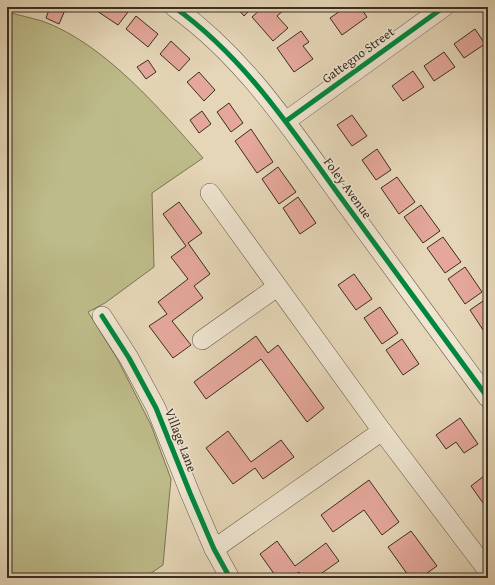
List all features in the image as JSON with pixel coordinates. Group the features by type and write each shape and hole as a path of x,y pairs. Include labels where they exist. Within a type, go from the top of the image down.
{"street":[{"name":"Foley Avenue","path":"174,7 207,32 224,48 286,121 488,398"},
{"name":"Gattegno Street","path":"286,121 444,7"},
{"path":"210,193 382,431 488,571"},
{"path":"202,340 277,287"},
{"name":"Village Lane","path":"102,316 129,358 156,408 214,549 230,578"},
{"path":"214,549 382,431"}],"shaded area":[{"path":"7,12 42,21 65,31 109,61 150,99 203,158 152,193 154,267 105,303 88,312 118,360 151,425 171,479 163,565 144,578 7,578"}],"building":[{"path":"50,7 65,10 59,24 46,18"},
{"path":"100,7 121,7 128,12 118,25 97,11"},
{"path":"236,7 253,7 244,16"},
{"path":"263,7 283,7 285,9 277,16 288,28 273,41 252,17"},
{"path":"346,7 360,7 367,17 342,35 330,18"},
{"path":"136,16 158,34 148,47 126,29"},
{"path":"475,29 485,44 464,58 454,44"},
{"path":"301,31 309,42 303,46 313,59 294,72 277,48"},
{"path":"171,41 190,59 179,71 160,54"},
{"path":"444,52 455,67 434,81 424,66"},
{"path":"148,60 156,72 146,79 137,67"},
{"path":"413,71 424,87 403,101 392,86"},
{"path":"199,72 215,90 204,101 187,82"},
{"path":"229,103 243,123 231,132 217,112"},
{"path":"202,111 211,124 199,133 190,120"},
{"path":"352,115 367,136 352,146 337,125"},
{"path":"251,129 273,162 257,173 235,141"},
{"path":"377,149 391,170 376,180 362,160"},
{"path":"278,167 296,192 279,204 262,179"},
{"path":"397,177 415,202 399,214 381,188"},
{"path":"298,197 316,223 300,234 283,208"},
{"path":"179,202 202,233 188,243 210,274 194,286 203,298 172,321 191,345 173,358 149,326 167,314 158,302 188,279 171,257 186,246 163,214"},
{"path":"421,205 440,231 423,243 404,217"},
{"path":"443,237 461,262 445,273 427,248"},
{"path":"465,267 482,292 465,304 448,279"},
{"path":"354,274 372,299 356,310 338,285"},
{"path":"486,299 488,302 487,336 470,310"},
{"path":"380,307 398,333 382,344 364,318"},
{"path":"256,336 268,353 278,345 324,408 307,422 261,359 206,399 194,382"},
{"path":"402,339 419,364 403,375 386,350"},
{"path":"460,418 478,444 464,453 456,442 446,449 436,435"},
{"path":"228,431 251,462 281,440 294,457 263,479 255,468 233,484 206,448"},
{"path":"488,473 488,510 471,486"},
{"path":"369,480 399,522 382,535 364,510 333,532 321,515"},
{"path":"411,531 437,566 420,578 410,578 388,547"},
{"path":"277,541 295,566 326,543 339,561 315,578 303,578 299,572 291,578 277,578 260,554"}],"cycle path":[{"path":"174,7 199,26 222,47 264,94 488,398"},
{"path":"286,121 444,7"},
{"path":"102,316 129,358 156,408 214,549 230,578"}]}
